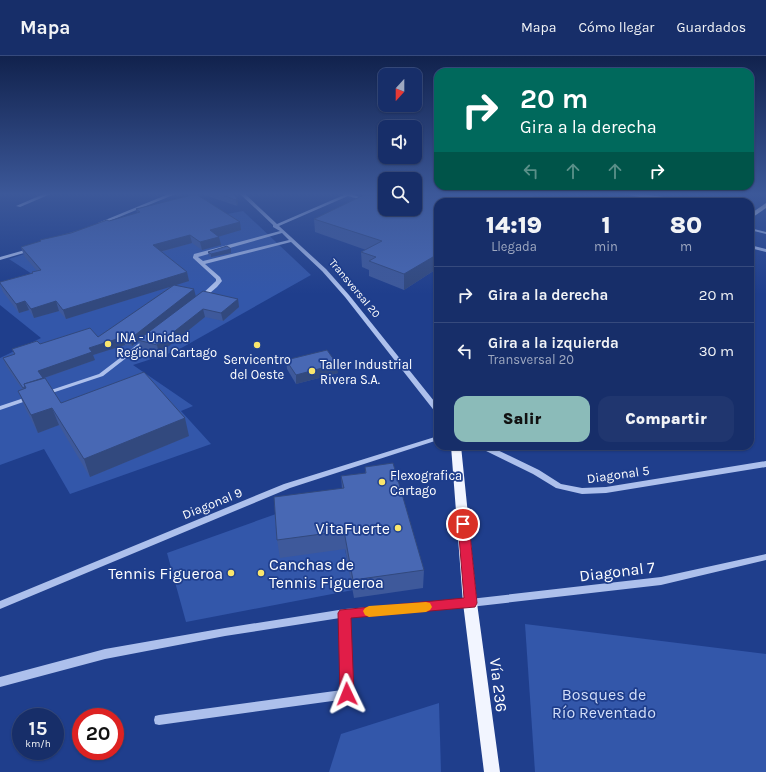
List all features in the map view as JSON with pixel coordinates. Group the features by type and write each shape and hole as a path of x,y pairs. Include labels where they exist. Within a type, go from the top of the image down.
{"main road":[{"path":"456,450 470,603"},
{"name":"Vía 236","path":"470,603 492,772"}],"street":[{"name":"Transversal 20","path":"275,226 324,270 347,296 434,406"},
{"path":"754,229 766,233"},
{"path":"198,300 219,281 202,263 195,258 196,255 282,232"},
{"path":"202,263 291,241"},
{"path":"242,242 251,250"},
{"path":"0,259 40,246"},
{"path":"754,247 766,251"},
{"path":"41,395 101,375 149,337"},
{"path":"0,408 33,397"},
{"name":"Diagonal 9","path":"0,605 287,486 434,439"},
{"name":"Diagonal 5","path":"491,450 536,472 559,486 582,491 606,490 766,464"},
{"name":"Diagonal 7","path":"0,682 105,654 225,632 345,613 470,603 661,581 766,557"},
{"path":"159,720 347,694 345,613"}],"green space":[{"name":"INA - Unidad Regional Cartago","path":"162,226 259,226 311,275 176,351 133,365 193,406 181,411 211,444 70,494 44,449 0,465 0,358 41,338 0,305 0,285 32,274 9,259 37,250"},
{"name":"Canchas de Tennis Figueroa","path":"276,514 345,549 353,590 186,622 167,553"},
{"name":"Bosques de Río Reventado","path":"525,624 766,654 766,772 535,772"},
{"path":"439,703 441,772 329,772 341,734"}],"building":[{"path":"89,226 223,226 210,230 219,237 200,242 190,235 153,245 187,272 63,310 56,301 31,309 25,301 16,304 0,282 41,270 21,247 41,241 40,240 71,233"},
{"path":"337,226 434,226 434,256 404,274 369,261 376,257 361,252 382,241"},
{"path":"227,246 231,249 211,254 208,252"},
{"path":"174,285 194,289 130,339 123,337 89,348 92,352 38,371 43,378 24,384 25,387 23,388 3,358 15,354 12,349 37,341 40,344 90,328 98,337"},
{"path":"203,291 238,299 221,313 203,309 157,345 138,340"},
{"path":"327,350 337,364 296,375 286,360"},
{"path":"144,372 185,418 84,459 52,408 31,415 18,391 26,388 24,384 45,378 61,403"},
{"path":"393,463 424,570 353,580 344,531 277,540 274,497 344,488 341,476 366,473 365,467"}],"slow traffic":[{"path":"369,611 426,607"}],"place":[{"name":"INA - Unidad Regional Cartago","path":"108,344"},
{"name":"Servicentro del Oeste","path":"257,345"},
{"name":"Taller Industrial Rivera S.A.","path":"312,371"},
{"name":"Flexografica Cartago","path":"382,482"},
{"name":"VitaFuerte","path":"398,528"},
{"name":"Tennis Figueroa","path":"231,573"},
{"name":"Canchas de Tennis Figueroa","path":"261,573"}],"route":[{"path":"347,694 345,613 470,603 463,524"}]}
